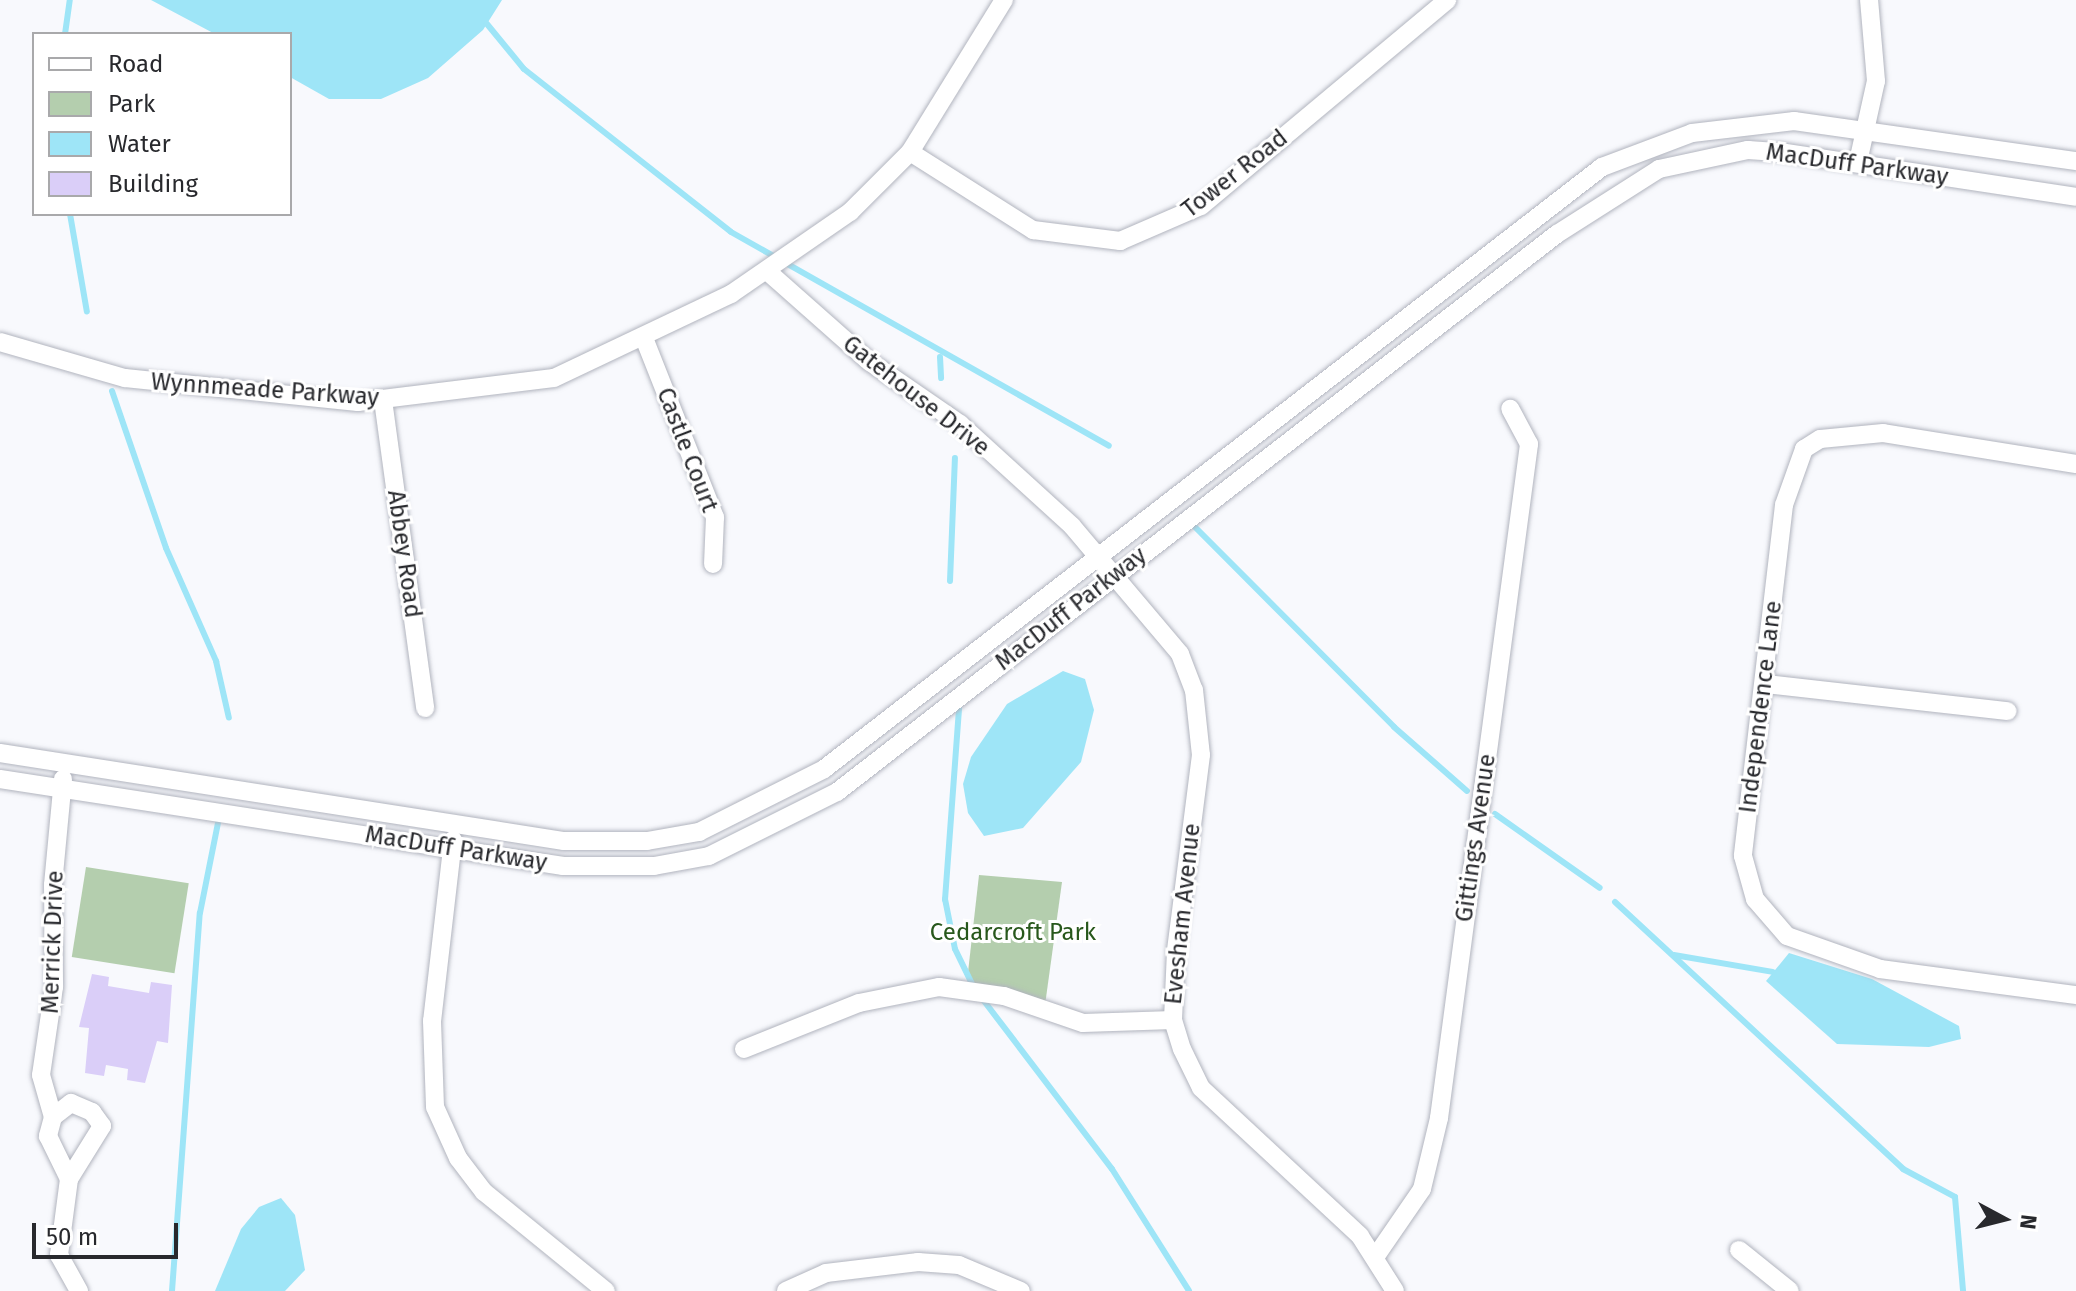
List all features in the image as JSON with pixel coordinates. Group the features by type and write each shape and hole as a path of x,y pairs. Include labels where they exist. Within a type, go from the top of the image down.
{"street":[{"name":"Wynnmeade Parkway","path":"0,342 182,388 383,400 554,378 644,338 767,271 850,212 910,152 1004,0"},
{"name":"Tower Road","path":"910,152 1033,230 1120,241 1201,206 1447,0"},
{"path":"1858,162 1876,81 1869,0"},
{"name":"MacDuff Parkway","path":"0,753 455,825 596,844 675,837 729,821 824,769 1602,167 1740,124 1867,128 2076,161"},
{"name":"MacDuff Parkway","path":"0,779 596,869 682,862 745,843 837,792 1111,577 1617,190 1659,169 1748,150 1858,162 2076,197"},
{"name":"Gatehouse Drive","path":"767,271 870,362 960,424 1072,526 1111,577"},
{"name":"Castle Court","path":"644,338 715,517 713,564"},
{"name":"Abbey Road","path":"383,400 425,708"},
{"name":"Gittings Avenue","path":"1376,1256 1422,1189 1439,1118 1529,444 1510,409"},
{"name":"Independence Lane","path":"2076,464 1883,433 1820,439 1804,449 1784,505 1766,684 1743,856 1755,899 1787,936 1880,969 2076,995"},
{"name":"Evesham Avenue","path":"1111,577 1180,654 1200,717 1173,1020 1201,1088 1376,1256 1395,1291"},
{"path":"1766,684 2007,711"},
{"name":"Merrick Drive","path":"65,764 54,987 41,1075 53,1117 48,1136 69,1179"},
{"path":"455,825 432,1021 435,1107 458,1158 484,1192 606,1291"},
{"path":"744,1049 886,995 964,987 1083,1023 1173,1020"},
{"path":"53,1117 71,1103 102,1126 69,1179 59,1255 79,1291"},
{"path":"1739,1250 1790,1291"},
{"path":"786,1291 826,1273 918,1262 959,1265 1021,1291"}],"green space":[{"path":"86,867 189,883 174,973 72,957"},
{"name":"Cedarcroft Park","path":"979,875 1062,882 1045,1005 967,981"}],"water":[{"path":"151,0 502,0 483,30 428,78 381,99 329,99 292,78 292,32 211,32"},
{"path":"1063,671 1085,679 1094,710 1081,762 1023,828 984,836 968,813 963,784 971,757 1007,704"},
{"path":"1789,953 1872,979 1959,1026 1961,1039 1929,1047 1837,1044 1766,981"},
{"path":"281,1198 295,1215 305,1270 285,1291 215,1291 241,1229 259,1207"}],"building":[{"path":"92,974 109,977 108,986 149,993 151,982 172,985 168,1043 157,1041 145,1083 127,1080 128,1069 106,1065 104,1076 85,1073 89,1028 79,1027"}],"waterway":[{"path":"65,32 70,0"},
{"path":"487,24 524,69 731,232 1109,446"},
{"path":"70,216 87,312"},
{"path":"940,357 941,378"},
{"path":"112,391 166,548 216,661 229,718"},
{"path":"950,581 955,458"},
{"path":"1195,527 1394,727 1467,791"},
{"path":"959,709 945,899 955,949 974,988"},
{"path":"1495,814 1600,888"},
{"path":"172,1291 200,913 218,823"},
{"path":"1615,902 1903,1169 1955,1197 1963,1291"},
{"path":"1674,955 1773,972"},
{"path":"981,997 1112,1169 1189,1291"}]}
